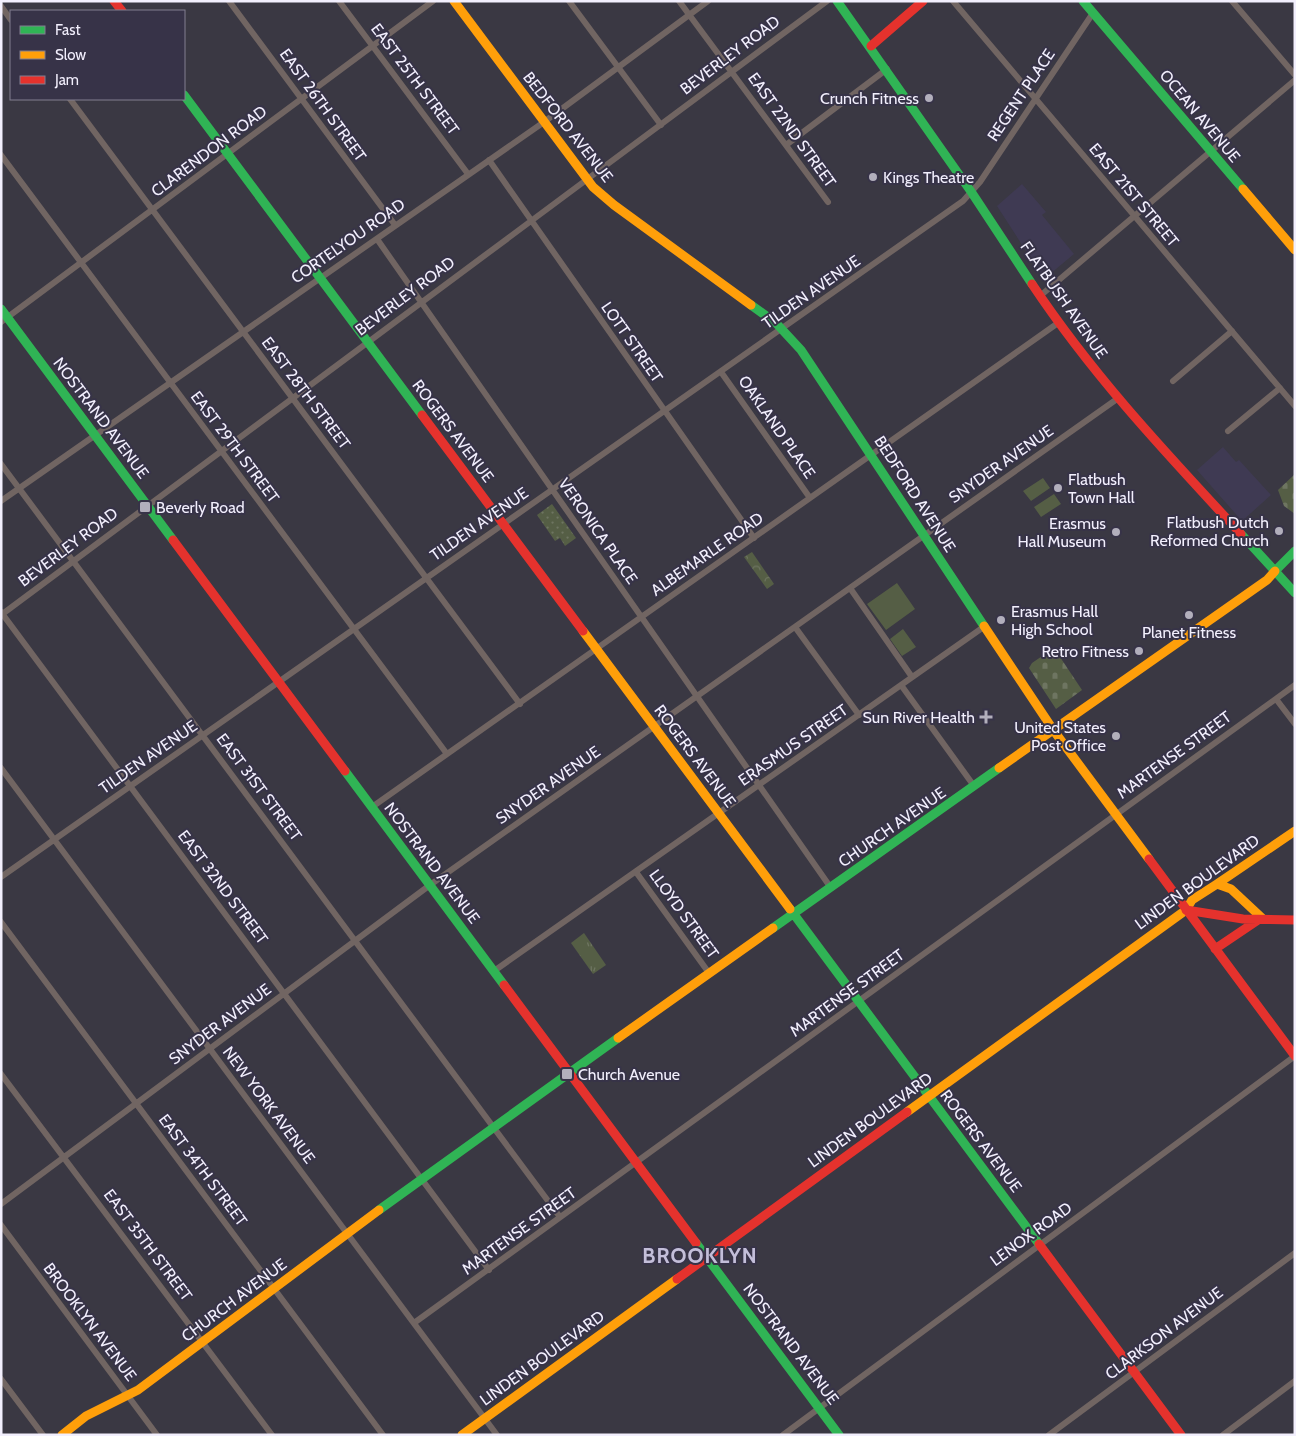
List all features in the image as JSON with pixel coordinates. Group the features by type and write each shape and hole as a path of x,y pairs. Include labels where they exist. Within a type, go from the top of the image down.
{"main road":[{"name":"BEDFORD AVENUE","path":"454,1 587,179 614,205 782,329 808,359 1054,731 1115,816 1295,1056"},
{"name":"FLATBUSH AVENUE","path":"837,1 887,69 972,192 1058,323 1117,398 1295,592"},
{"path":"870,46 923,1"},
{"name":"OCEAN AVENUE","path":"1083,1 1295,250"},
{"name":"ROGERS AVENUE","path":"185,96 1181,1435"},
{"name":"NOSTRAND AVENUE","path":"1,309 4,320 96,436 839,1435"},
{"name":"CHURCH AVENUE","path":"62,1435 86,1416 128,1395 203,1342 347,1234 709,973 1267,580 1295,551"},
{"name":"LINDEN BOULEVARD","path":"462,1435 1186,910 1192,900 1295,831"},
{"path":"1217,884 1228,886 1235,890 1249,909 1262,918"},
{"path":"1186,910 1243,919 1295,920"},
{"path":"1215,949 1249,924 1262,918"}],"street":[{"name":"EAST 26TH STREET","path":"229,1 395,226"},
{"name":"EAST 25TH STREET","path":"339,1 468,174"},
{"name":"CLARENDON ROAD","path":"4,320 432,1"},
{"path":"569,1 661,125"},
{"name":"EAST 22ND STREET","path":"679,1 828,202"},
{"name":"CORTELYOU ROAD","path":"1,501 544,122 708,1"},
{"name":"BEVERLEY ROAD","path":"2,614 827,1"},
{"name":"EAST 21ST STREET","path":"953,1 1295,406"},
{"path":"1232,1 1295,76"},
{"path":"1,6 10,19"},
{"name":"REGENT PLACE","path":"972,192 1093,13"},
{"path":"786,145 887,69"},
{"path":"1040,296 1295,80"},
{"name":"EAST 28TH STREET","path":"71,100 520,704"},
{"name":"EAST 29TH STREET","path":"1,156 447,754"},
{"name":"LOTT STREET","path":"489,160 754,538"},
{"name":"TILDEN AVENUE","path":"1,876 721,372 972,192"},
{"name":"VERONICA PLACE","path":"377,239 831,888"},
{"name":"ALBEMARLE ROAD","path":"372,807 1058,323"},
{"path":"1173,381 1232,331"},
{"name":"OAKLAND PLACE","path":"721,372 810,498"},
{"path":"1228,431 1280,388"},
{"name":"SNYDER AVENUE","path":"1,1204 430,885 1117,398"},
{"name":"EAST 31ST STREET","path":"1,464 560,1217"},
{"path":"850,588 912,677"},
{"name":"EAST 32ND STREET","path":"2,614 423,1179 488,1270"},
{"name":"ERASMUS STREET","path":"494,970 985,626"},
{"path":"795,627 859,715"},
{"path":"901,685 974,786"},
{"name":"MARTENSE STREET","path":"414,1323 1295,685"},
{"path":"1276,698 1295,724"},
{"name":"NEW YORK AVENUE","path":"1,768 497,1435"},
{"name":"LLOYD STREET","path":"636,872 709,973"},
{"name":"EAST 34TH STREET","path":"1,922 382,1435"},
{"name":"LENOX ROAD","path":"783,1435 1295,1056"},
{"name":"EAST 35TH STREET","path":"1,1074 272,1435"},
{"name":"BROOKLYN AVENUE","path":"1,1225 157,1435"},
{"name":"CLARKSON AVENUE","path":"1049,1435 1295,1253"},
{"path":"1,1380 43,1435"},
{"path":"1223,1435 1295,1381"}],"shaded area":[{"path":"1022,184 1046,212 1042,215 1074,254 1044,279 997,206"},
{"path":"1223,447 1236,462 1239,460 1271,495 1242,521 1197,470"}],"green space":[{"path":"1295,474 1295,514 1284,506 1278,490"},
{"path":"1043,478 1050,488 1031,501 1023,491"},
{"path":"1054,494 1061,504 1041,517 1034,507"},
{"path":"552,504 576,538 565,546 560,538 555,541 537,515"},
{"path":"752,552 774,584 767,589 744,557"},
{"path":"897,583 915,609 886,630 867,604"},
{"path":"903,629 916,647 902,656 890,639"},
{"path":"1054,648 1082,690 1056,709 1029,668 1032,663"},
{"path":"584,933 606,965 593,974 571,943"}],"traffic: fast":[{"path":"837,1 972,193 1032,284"},
{"path":"1083,1 1243,189"},
{"path":"185,96 422,415"},
{"path":"751,305 776,323 801,350 984,626"},
{"path":"1,309 173,540"},
{"path":"1241,534 1295,593"},
{"path":"1275,571 1295,551"},
{"path":"773,928 999,768"},
{"path":"345,771 504,985"},
{"path":"790,909 1039,1244"},
{"path":"379,1210 618,1038"},
{"path":"696,1243 839,1435"}],"traffic: slow":[{"path":"454,1 593,187 614,205 751,305"},
{"path":"1243,189 1295,250"},
{"path":"999,768 1267,580 1275,571"},
{"path":"984,626 1054,731 1149,859"},
{"path":"583,631 790,909"},
{"path":"1217,884 1295,831"},
{"path":"907,1112 1186,910 1192,900 1217,884 1231,889 1262,918"},
{"path":"618,1038 773,928"},
{"path":"62,1435 86,1416 138,1390 379,1210"},
{"path":"462,1435 677,1279"}],"traffic: jam":[{"path":"114,1 121,10"},
{"path":"871,46 923,1"},
{"path":"1032,284 1080,351 1106,383 1158,444 1241,534"},
{"path":"422,415 583,631"},
{"path":"173,540 345,771"},
{"path":"1149,859 1295,1056"},
{"path":"1186,910 1243,919 1295,920"},
{"path":"1215,949 1258,920"},
{"path":"504,985 696,1243"},
{"path":"677,1279 907,1112"},
{"path":"1039,1244 1181,1435"}],"place":[{"name":"Crunch Fitness","path":"929,98"},
{"name":"Kings Theatre","path":"873,177"},
{"name":"Flatbush Town Hall","path":"1058,488"},
{"name":"Beverly Road","path":"145,507"},
{"name":"Flatbush Dutch Reformed Church","path":"1279,531"},
{"name":"Erasmus Hall Museum","path":"1116,532"},
{"name":"Planet Fitness","path":"1189,615"},
{"name":"Erasmus Hall High School","path":"1001,620"},
{"name":"Retro Fitness","path":"1139,651"},
{"name":"Sun River Health","path":"986,717"},
{"name":"United States Post Office","path":"1116,736"},
{"name":"Church Avenue","path":"567,1074"}],"district":[{"name":"BROOKLYN","path":"700,1255"}]}
